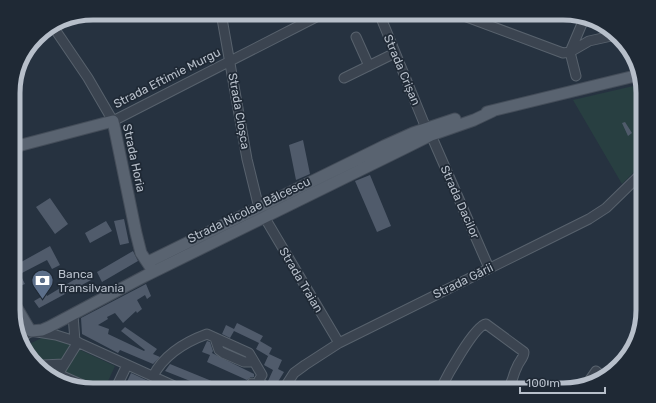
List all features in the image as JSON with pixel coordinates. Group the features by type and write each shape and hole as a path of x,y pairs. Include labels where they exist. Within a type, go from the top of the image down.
{"main road":[{"name":"Strada Nicolae Bălcescu","path":"31,331 42,330 49,327 150,267 261,213 384,146 472,114 493,111 634,75"},
{"name":"Strada Eftimie Murgu","path":"20,145 113,121"},
{"name":"Strada Horia","path":"113,121 141,253 150,267"},
{"path":"20,314 31,331"}],"street":[{"name":"Strada Cloșca","path":"222,20 248,159 261,213"},
{"name":"Strada Eftimie Murgu","path":"113,121 310,20"},
{"name":"Strada Crișan","path":"382,20 428,131"},
{"path":"475,20 563,53 570,52 589,41 610,36"},
{"path":"576,76 570,52 583,22"},
{"name":"Strada Horia","path":"55,30 88,78 113,121"},
{"path":"356,37 369,66"},
{"path":"344,78 395,53"},
{"name":"Strada Dacilor","path":"428,131 489,268"},
{"name":"Strada Gării","path":"287,383 294,373 339,343 593,217 612,202 636,179"},
{"name":"Strada Traian","path":"261,213 339,343"},
{"path":"58,374 76,342 73,314"},
{"path":"444,383 466,346 480,328 486,324 524,352 511,383"},
{"path":"31,331 56,335 76,342 168,383"},
{"name":"Strada Nicolae Bălcescu","path":"25,335 31,331"},
{"path":"152,376 163,360 178,349 207,334 249,353 262,375 259,380 260,383"},
{"path":"46,366 64,364"},
{"path":"118,383 127,365"},
{"path":"592,377 596,372 599,374"}],"green space":[{"path":"636,85 636,170 622,184 573,100"},
{"path":"48,335 115,366 107,383 74,381 52,371 38,358 29,344"}],"building":[{"path":"625,122 632,133 628,136 622,123"},
{"path":"303,140 310,174 296,180 289,145"},
{"path":"370,175 391,226 377,232 355,181"},
{"path":"50,198 68,224 55,234 36,207"},
{"path":"124,219 129,243 120,245 114,221"},
{"path":"106,221 112,231 90,243 85,233"},
{"path":"50,246 60,265 52,269 47,260 20,274 20,263"},
{"path":"133,251 138,261 102,282 97,272"},
{"path":"87,272 91,280 39,308 34,301 46,294 47,296"},
{"path":"20,274 25,284 20,286"},
{"path":"146,284 151,296 147,299 145,295 137,300 142,309 137,313 136,311 123,323 115,313 107,317 108,319 98,325 109,329 108,334 144,351 145,350 121,331 125,327 157,349 153,354 160,357 153,364 120,350 118,353 82,334 81,318"},
{"path":"237,323 263,336 260,341 272,348 268,356 256,349 259,343 234,331 230,338 222,334 226,325 234,329"},
{"path":"207,341 210,342 213,351 212,353 254,374 254,377 247,380 207,362 210,355 202,352"},
{"path":"269,354 282,360 278,369 284,372 277,383 268,381 273,370 264,365"},
{"path":"170,364 217,383 195,383 165,371"},
{"path":"131,373 153,383 126,383"}],"place":[{"name":"Banca Transilvania","path":"42,300"}]}
